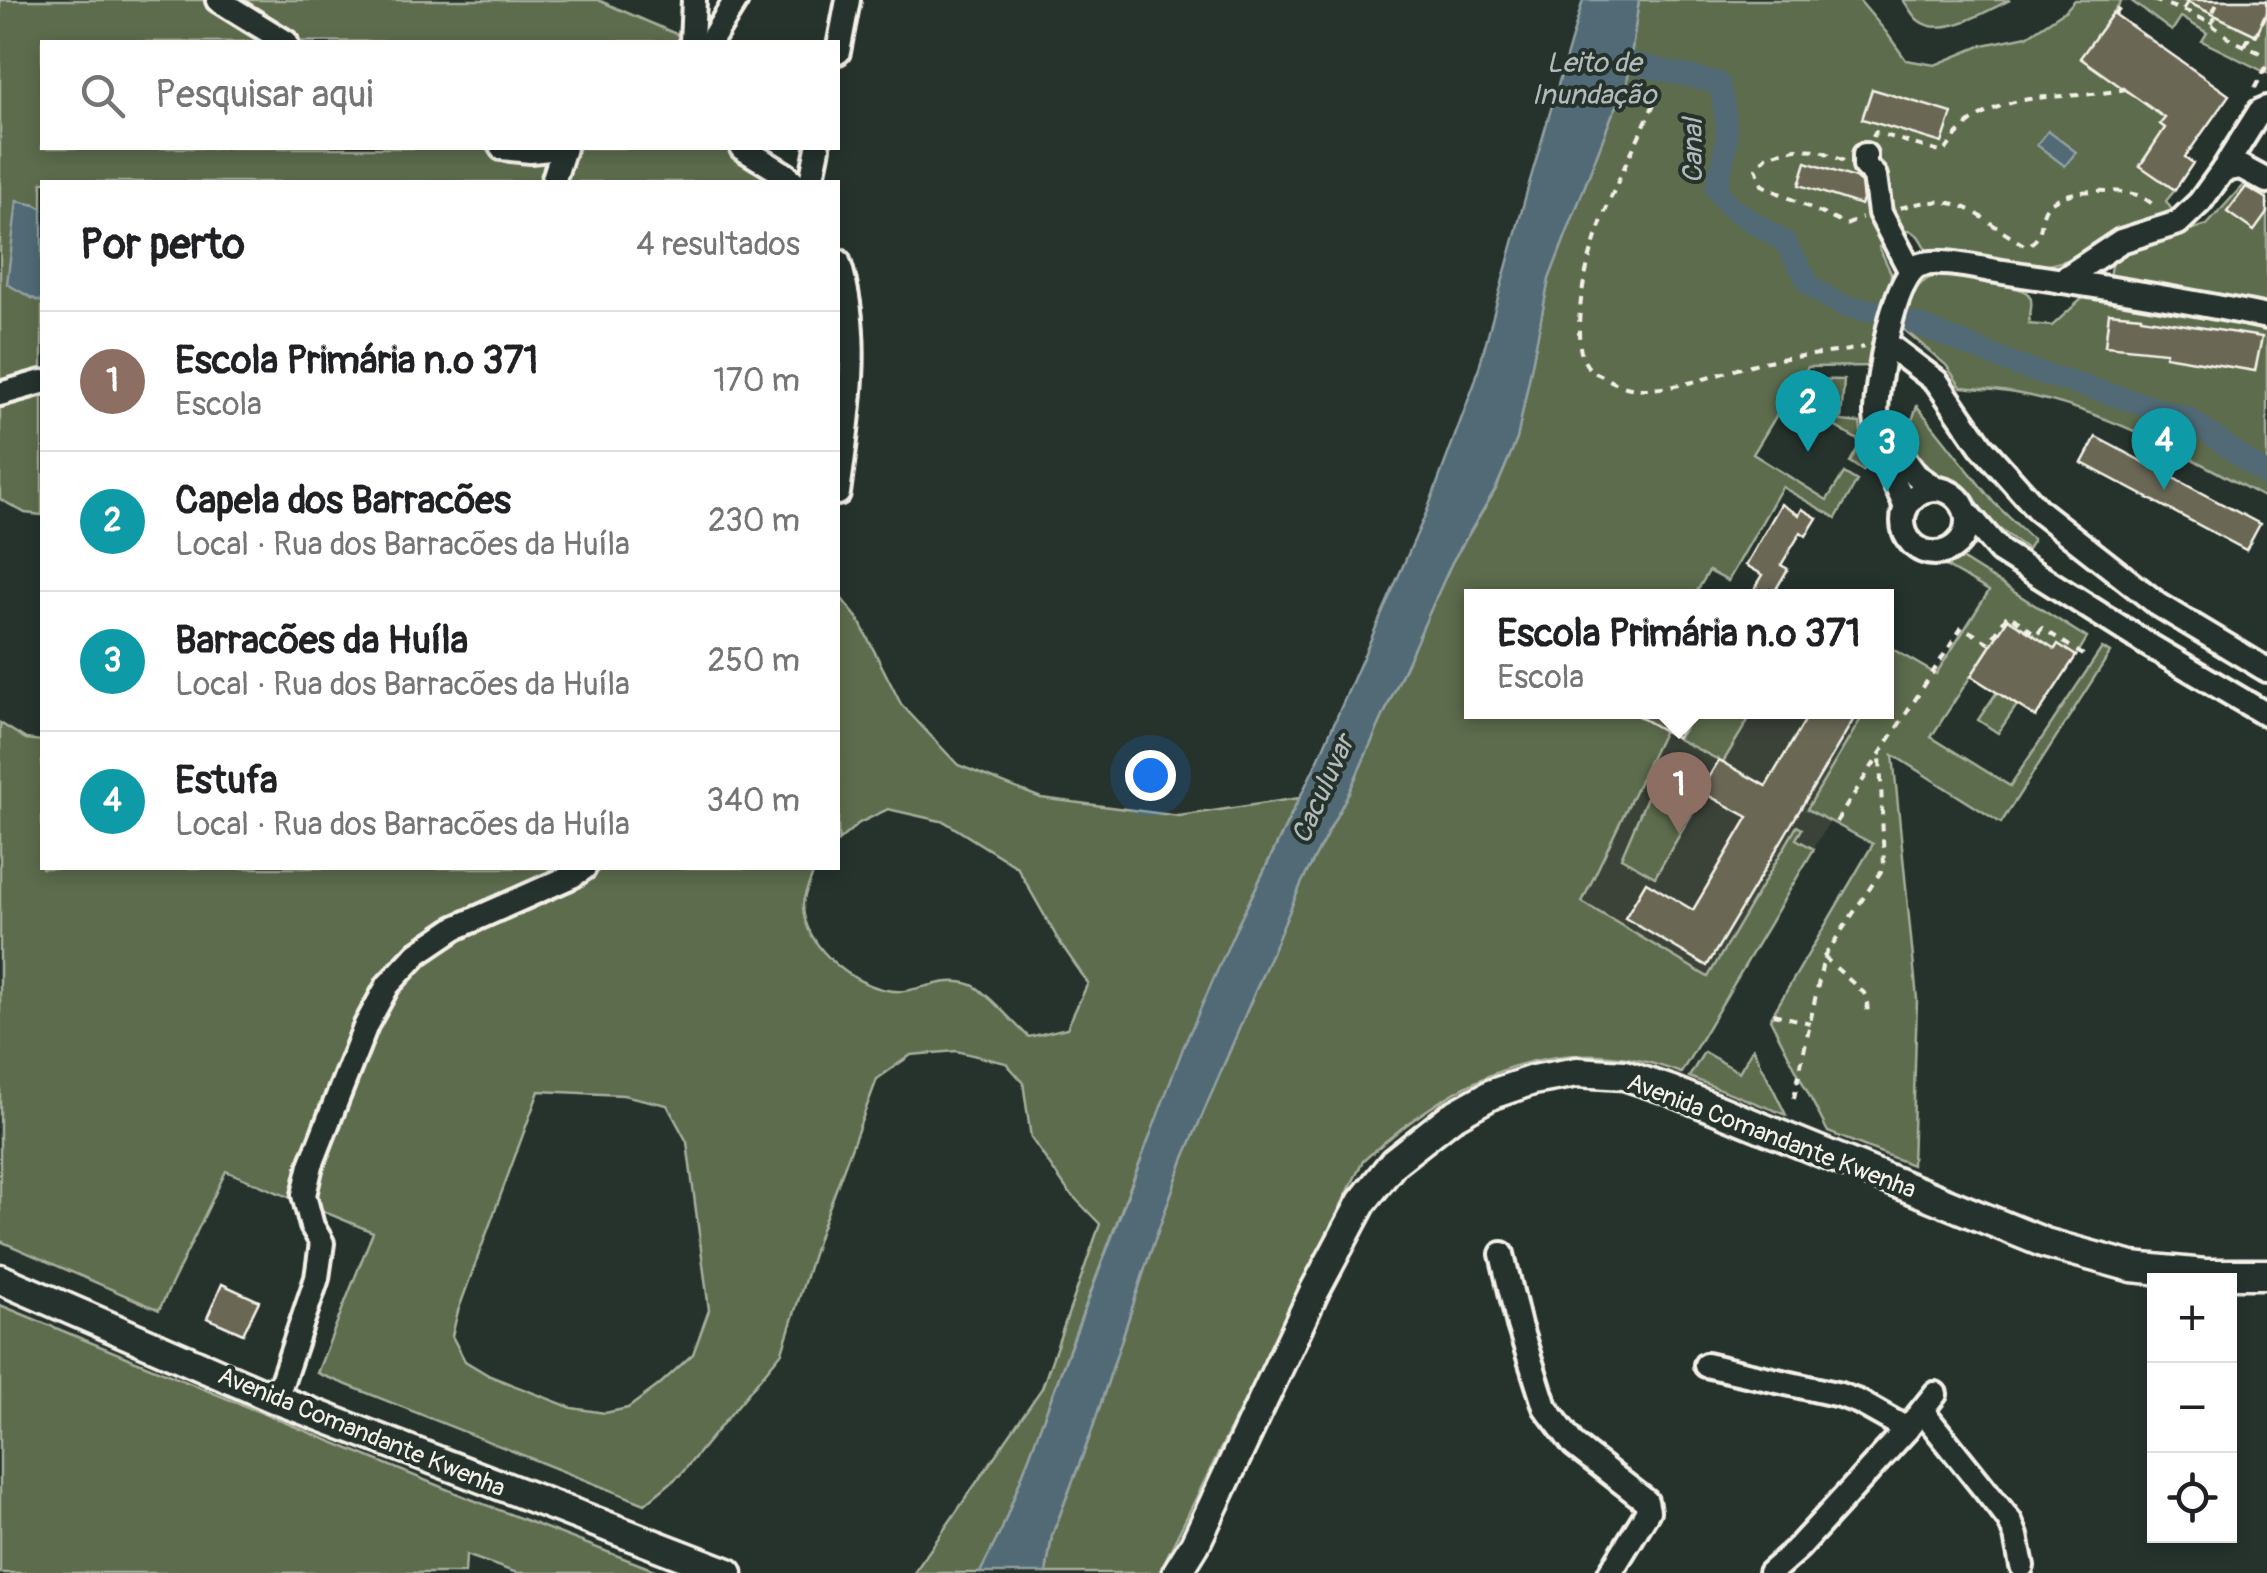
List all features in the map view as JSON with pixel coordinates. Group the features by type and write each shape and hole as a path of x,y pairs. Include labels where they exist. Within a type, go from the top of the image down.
{"main road":[{"name":"Avenida Comandante Kwenha","path":"1178,1573 1314,1292 1362,1202 1394,1162 1451,1117 1492,1094 1533,1080 1577,1072 1624,1076 1668,1090 2045,1243 2132,1267 2204,1274 2267,1274"},
{"name":"Avenida Comandante Kwenha","path":"0,1279 276,1399 728,1573"}],"street":[{"path":"218,0 283,40"},
{"path":"692,40 694,0"},
{"path":"711,40 736,0"},
{"path":"840,42 848,0"},
{"path":"2061,281 2121,241 2178,223 2200,202 2260,111 2267,108"},
{"path":"553,180 561,150"},
{"path":"747,150 792,180"},
{"path":"811,180 818,150"},
{"path":"1864,155 1866,166 1875,176 1880,213 1910,270"},
{"path":"2224,170 2241,167 2267,180"},
{"path":"1906,508 1881,448 1876,415 1886,342 1900,290 1910,270 1921,264 2061,281 2267,317"},
{"path":"840,268 846,286 851,337 840,476"},
{"path":"1886,342 1937,382 1981,446 2038,511 2159,605 2267,670"},
{"path":"0,394 40,383"},
{"path":"1876,415 1916,475 1956,496 2000,551 2267,716"},
{"path":"1936,488 1916,495 1906,508 1903,523 1910,543 1929,554 1950,550 1965,536 1968,514"},
{"path":"1950,550 2000,551"},
{"path":"276,1399 317,1278 322,1243 312,1226 304,1195 311,1164 366,1025 388,984 418,953 456,928 581,870"},
{"path":"1502,1254 1545,1407 1574,1445 1646,1501 1648,1511 1610,1573"},
{"path":"1706,1365 1859,1402 1921,1411 2010,1521 2022,1566"},
{"path":"1770,1573 1798,1548 1921,1411"}],"path":[{"path":"2115,14 2125,0"},
{"path":"2152,0 2183,10 2267,56"},
{"path":"2183,10 2193,0"},
{"path":"2211,24 2219,0"},
{"path":"2246,46 2267,12"},
{"path":"2124,89 2104,94 2039,96 2006,105 1961,131 1943,153 1875,132 1860,168 1820,150 1796,149 1768,154 1756,168 1762,184 1846,225 1935,201 1956,203 1981,214 2026,246 2042,230 2046,208 2059,197 2081,190 2142,196 2165,213"},
{"path":"1654,104 1590,253 1580,302 1579,347 1589,368 1612,382 1636,389 1664,387 1762,362 1886,342"},
{"path":"1836,822 1962,626 1988,644 2008,614 2037,634 2042,628 2088,658"},
{"path":"1794,1098 1824,957 1884,867 1880,752"},
{"path":"1824,957 1864,993 1867,1013"},
{"path":"1773,1014 1810,1023"}],"shaded area":[{"path":"1717,719 1872,719 1831,819 1681,1073 1636,1059 1569,1053 1506,1068 1594,908 1582,902 1586,891 1523,860 1664,730 1699,749"}],"green space":[{"path":"0,0 598,0 690,40 40,40 40,150 745,150 791,180 40,180 40,208 17,202 32,298 40,301 40,515 25,513 0,499"},
{"path":"1639,0 1859,0 1906,60 1935,65 1983,45 2027,36 2075,0 2122,0 2081,58 2165,118 2161,125 2191,148 2185,157 2158,139 2140,165 2175,190 2166,201 2172,210 2098,242 2068,260 2024,266 1928,252 1919,237 1908,231 1892,236 1879,247 1891,273 1890,293 1875,336 1873,366 1808,367 1800,379 1844,380 1841,421 1860,423 1870,460 1863,471 1850,462 1861,442 1787,398 1753,454 1827,500 1844,473 1857,481 1836,518 1782,487 1728,581 1709,571 1698,589 1464,589 1464,719 1644,719 1664,730 1582,902 1708,977 1797,826 1802,829 1796,839 1814,849 1681,1073 1636,1060 1592,1055 1551,1058 1510,1068 1434,1105 1363,1161 1159,1573 1046,1573 1052,1536 1183,1160 1301,884 1350,790 1452,562 1496,489 1517,439 1549,279 1612,115 1626,90"},
{"path":"1903,0 2010,0 1964,22 1939,27 1918,20"},
{"path":"2130,0 2267,0 2267,73 2202,41 2207,33 2181,17 2172,31"},
{"path":"2245,183 2267,192 2267,307 2108,282 2112,260 2128,248 2207,225"},
{"path":"1942,274 2022,290 2031,301 2028,324 2052,326 2085,296 2101,295 2267,326 2267,499 2145,436 2082,410 2016,393 1961,387 1946,365 1900,326 1909,300 1919,286"},
{"path":"1917,406 1994,503 2033,540 2027,549 1976,512 1962,491 1945,484 1920,461 1910,426"},
{"path":"1948,558 1963,560 2087,638 2076,656 2058,645 2033,683 2012,670 2034,635 2008,619 1931,737 2010,786 2102,648 2110,653 2001,823 1893,755 1917,999 1912,1165 1828,1132 1770,1019 1873,844 1807,809 1861,719 1894,719 1894,650 1936,674 1989,591 1940,563"},
{"path":"840,596 858,619 901,704 958,765 1041,798 1179,816 1299,798 1234,933 1130,1187 1002,1529 980,1573 914,1573 1042,1388 1100,1224 1068,1191 1031,1138 1023,1082 1006,1063 956,1051 911,1055 877,1079 820,1232 782,1352 681,1474 645,1504 317,1373 373,1232 226,1171 159,1310 0,1241 0,723 26,739 40,741 40,870 814,870 803,904 805,921 823,952 853,977 888,990 904,991 946,982 972,985 1029,1037 1067,1028 1088,983 1017,867 945,822 888,809 859,823 840,839","holes":["539,1091 623,1095 667,1105 687,1142 709,1310 693,1354 628,1408 605,1413 572,1408 490,1376 465,1361 452,1336 458,1311"]},
{"path":"1997,692 2017,705 1998,733 1978,720"},
{"path":"1691,719 1749,719 1723,762 1678,739"},
{"path":"1659,769 1704,793 1655,877 1621,858"},
{"path":"1753,1048 1786,1115 1689,1077 1704,1052 1739,1072"},
{"path":"0,1305 468,1498 662,1573 517,1573 466,1555 465,1573 0,1573"}],"water":[{"name":"Leito de Inundação","path":"1583,0 1639,0 1626,90 1612,115 1549,279 1517,439 1496,488 1452,562 1350,790 1301,884 1183,1160 1090,1436 1052,1535 1046,1573 980,1573 1002,1529 1183,1048 1318,760 1427,511 1475,382"},
{"path":"2048,131 2076,152 2065,166 2037,145"},
{"path":"17,201 35,205 40,208 40,301 7,284"}],"building":[{"path":"2183,0 2267,0 2267,12 2256,35"},
{"path":"2113,13 2229,95 2185,157 2193,163 2175,190 2140,166 2165,128 2160,124 2165,118 2080,58"},
{"path":"1872,89 1952,113 1942,143 1862,119"},
{"path":"1806,162 1855,178 1861,183 1861,205 1799,185"},
{"path":"2246,187 2267,199 2267,213 2254,231 2227,212"},
{"path":"2109,313 2262,337 2255,371 2165,356 2166,352 2105,346"},
{"path":"2096,437 2260,524 2246,550 2082,463"},
{"path":"1781,504 1799,515 1802,509 1817,518 1806,536 1801,532 1781,565 1788,569 1776,589 1754,589 1763,575 1746,565"},
{"path":"2008,619 2055,649 2058,644 2076,656 2036,717 1971,676"},
{"path":"1643,719 1687,719 1677,738"},
{"path":"1806,719 1854,719 1707,966 1625,918 1646,882 1693,910 1748,817 1700,791 1719,760 1766,786"},
{"path":"222,1284 259,1301 243,1334 207,1318"}],"waterway":[{"name":"Canal","path":"1607,45 1622,61 1719,83 1726,136 1716,188 1730,207 1785,242 1810,285 1848,307 1884,312"},
{"name":"Canal","path":"1914,323 2022,367 2188,418 2267,475"}],"place":[{"name":"Capela dos Barracões","path":"1808,452"},
{"name":"Estufa","path":"2164,490"},
{"name":"Barracões da Huíla","path":"1887,492"},
{"name":"Escola Primária n.º 371","path":"1679,834"}],"water label":[{"name":"Caculuvar","path":"1322,789"}]}
